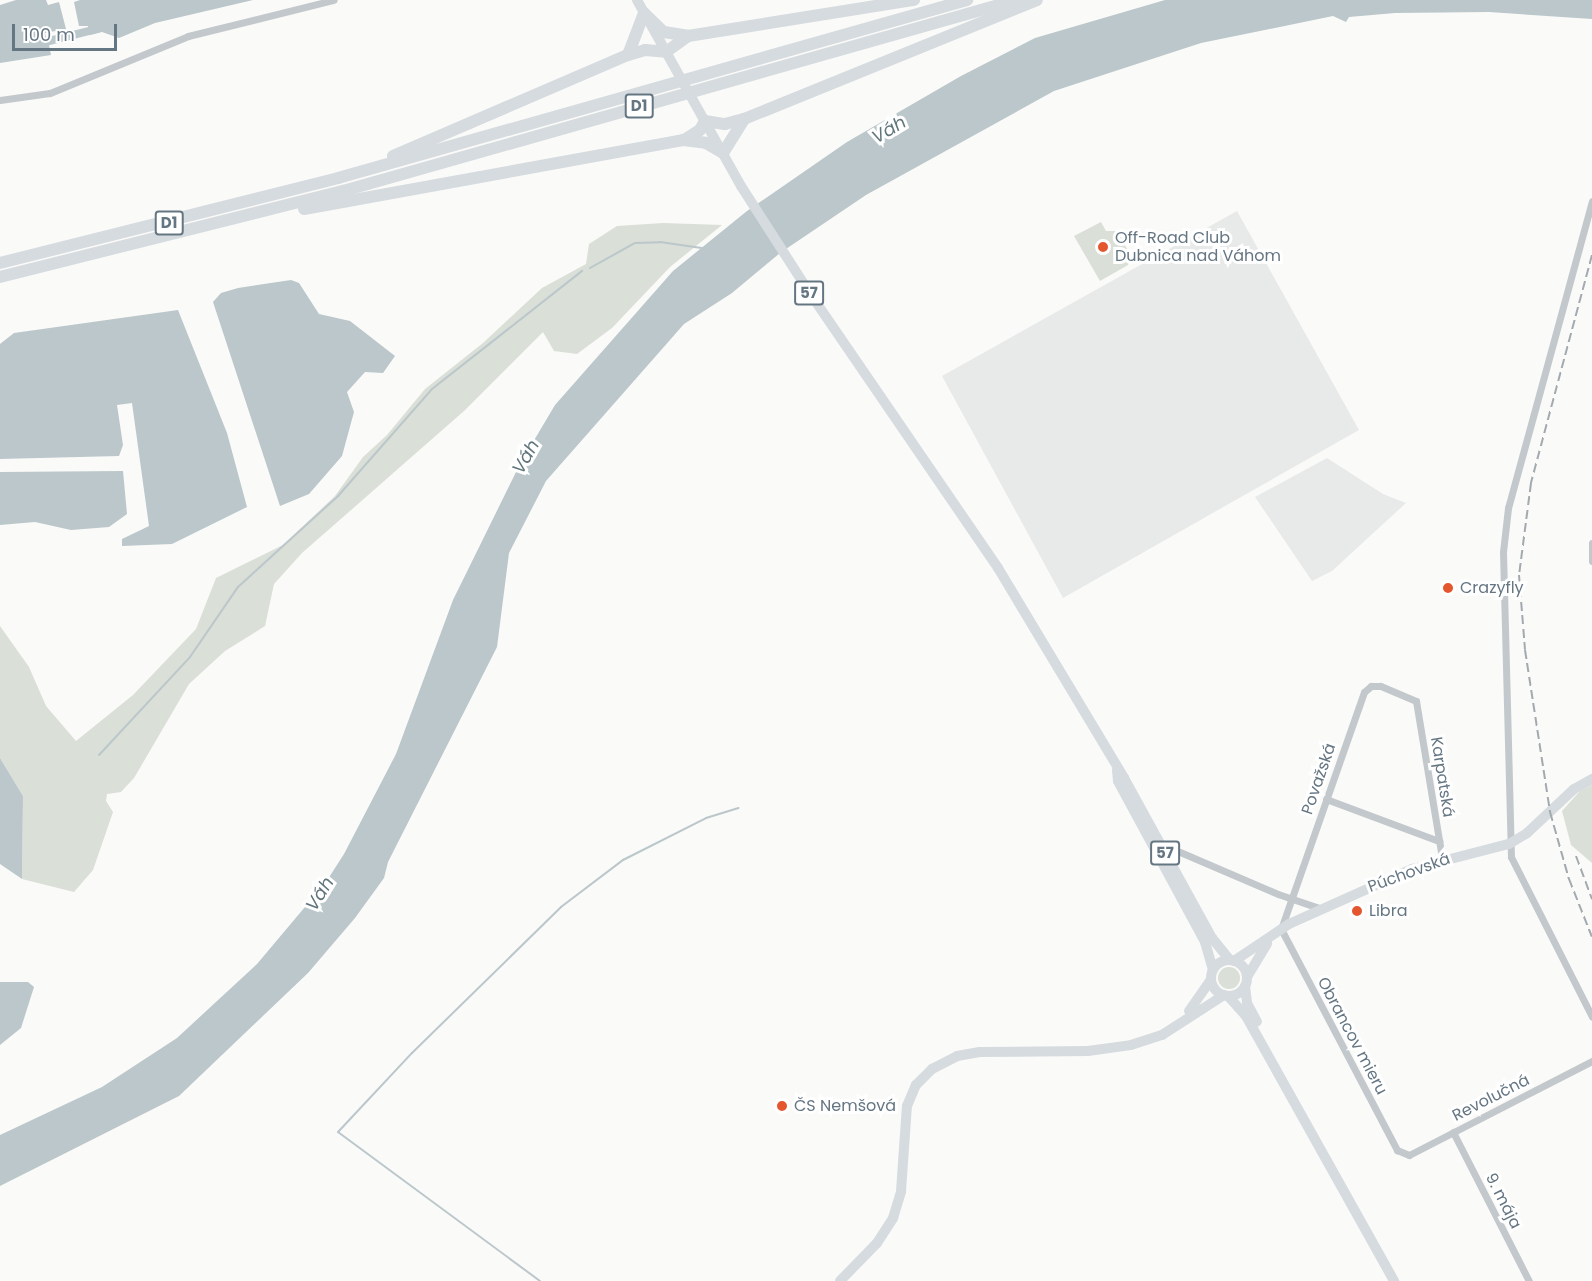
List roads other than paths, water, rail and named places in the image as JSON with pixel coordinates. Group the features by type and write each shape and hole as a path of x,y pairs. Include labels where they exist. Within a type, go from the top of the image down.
{"highway":[{"path":"628,55 644,13 664,32 687,36 914,0"},
{"name":"D1","path":"0,263 338,178 967,0"},
{"name":"D1","path":"0,277 261,212 1016,0"},
{"path":"682,140 700,130 704,119 725,124 744,118 1037,0"},
{"path":"338,178 628,55 645,50 668,55 687,36"},
{"path":"261,212 283,213 682,140 706,143 725,156 744,118"}],"main road":[{"name":"57","path":"637,0 725,156 795,271 1004,577 1117,770 1124,778 1212,938 1232,960 1242,965 1247,1003 1325,1146 1328,1160"},
{"name":"57","path":"1117,770 1118,781 1205,942 1212,975 1226,996 1246,1016 1318,1149 1328,1160 1394,1281"},
{"path":"1509,844 1527,833 1574,789 1592,779"},
{"name":"Púchovská","path":"1232,960 1278,931 1322,909 1442,858 1509,844"},
{"path":"840,1281 877,1243 893,1218 901,1191 907,1106 916,1085 932,1069 957,1056 980,1052 1124,1047 1162,1035 1226,996 1238,994 1256,958 1278,931"},
{"path":"1179,1023 1212,975 1232,960"}],"street":[{"path":"0,100 50,93 188,36 334,0"},
{"path":"1592,201 1506,521 1503,572 1511,857 1592,1017"},
{"path":"1592,543 1592,561"},
{"name":"Považská","path":"1278,931 1292,899 1364,692 1380,686 1416,701"},
{"name":"Karpatská","path":"1416,701 1442,858"},
{"path":"1326,800 1439,840"},
{"path":"1180,852 1292,899 1322,909"},
{"name":"Obrancov mieru","path":"1278,931 1402,1154"},
{"name":"Revolučná","path":"1402,1154 1409,1155 1592,1061"},
{"name":"9. mája","path":"1453,1132 1529,1281"}],"water":[{"path":"16,0 46,0 48,5 59,2 66,29 45,33 46,38 52,37 54,43 49,45 51,55 0,63 0,5"},
{"path":"80,0 253,0 155,23 119,38 102,32 90,35 88,26 79,26 74,2"},
{"name":"Váh","path":"1165,0 1592,0 1592,19 1489,12 1395,13 1349,17 1346,22 1333,16 1201,43 1054,91 866,195 780,253 732,293 684,324 546,481 509,553 497,647 388,862 384,878 355,918 308,973 179,1096 0,1186 0,1135 102,1087 177,1038 257,964 326,882 344,854 396,754 453,600 520,464 555,405 673,271 747,211 847,142 961,76 1035,38"},
{"path":"291,280 299,283 319,314 350,321 395,356 383,373 365,372 347,392 354,412 342,456 309,494 280,506 213,302 221,293 238,288"},
{"path":"178,310 227,433 247,507 172,544 122,546 122,539 149,526 132,403 117,405 123,445 119,456 0,459 0,344 14,333"},
{"path":"123,471 127,514 109,527 71,530 35,522 0,525 0,472"},
{"path":"0,758 23,796 22,879 0,864"},
{"path":"0,982 28,982 34,987 21,1028 0,1045"}],"waterway":[{"path":"45,42 97,29"},
{"path":"590,268 635,243 660,242 702,248"},
{"path":"99,755 190,657 238,587 338,496 432,389 582,271"},
{"path":"540,1281 338,1132 412,1053 561,907 623,860 706,818 738,808"}],"railway":[{"path":"1592,255 1531,483 1519,575 1525,650 1550,812 1569,879 1592,937"},
{"path":"1576,856 1592,899"}],"place":[{"name":"Off-Road Club Dubnica nad Váhom","path":"1103,247"},
{"name":"Crazyfly","path":"1448,588"},
{"name":"Libra","path":"1357,911"},
{"name":"ČS Nemšová","path":"782,1106"}]}
